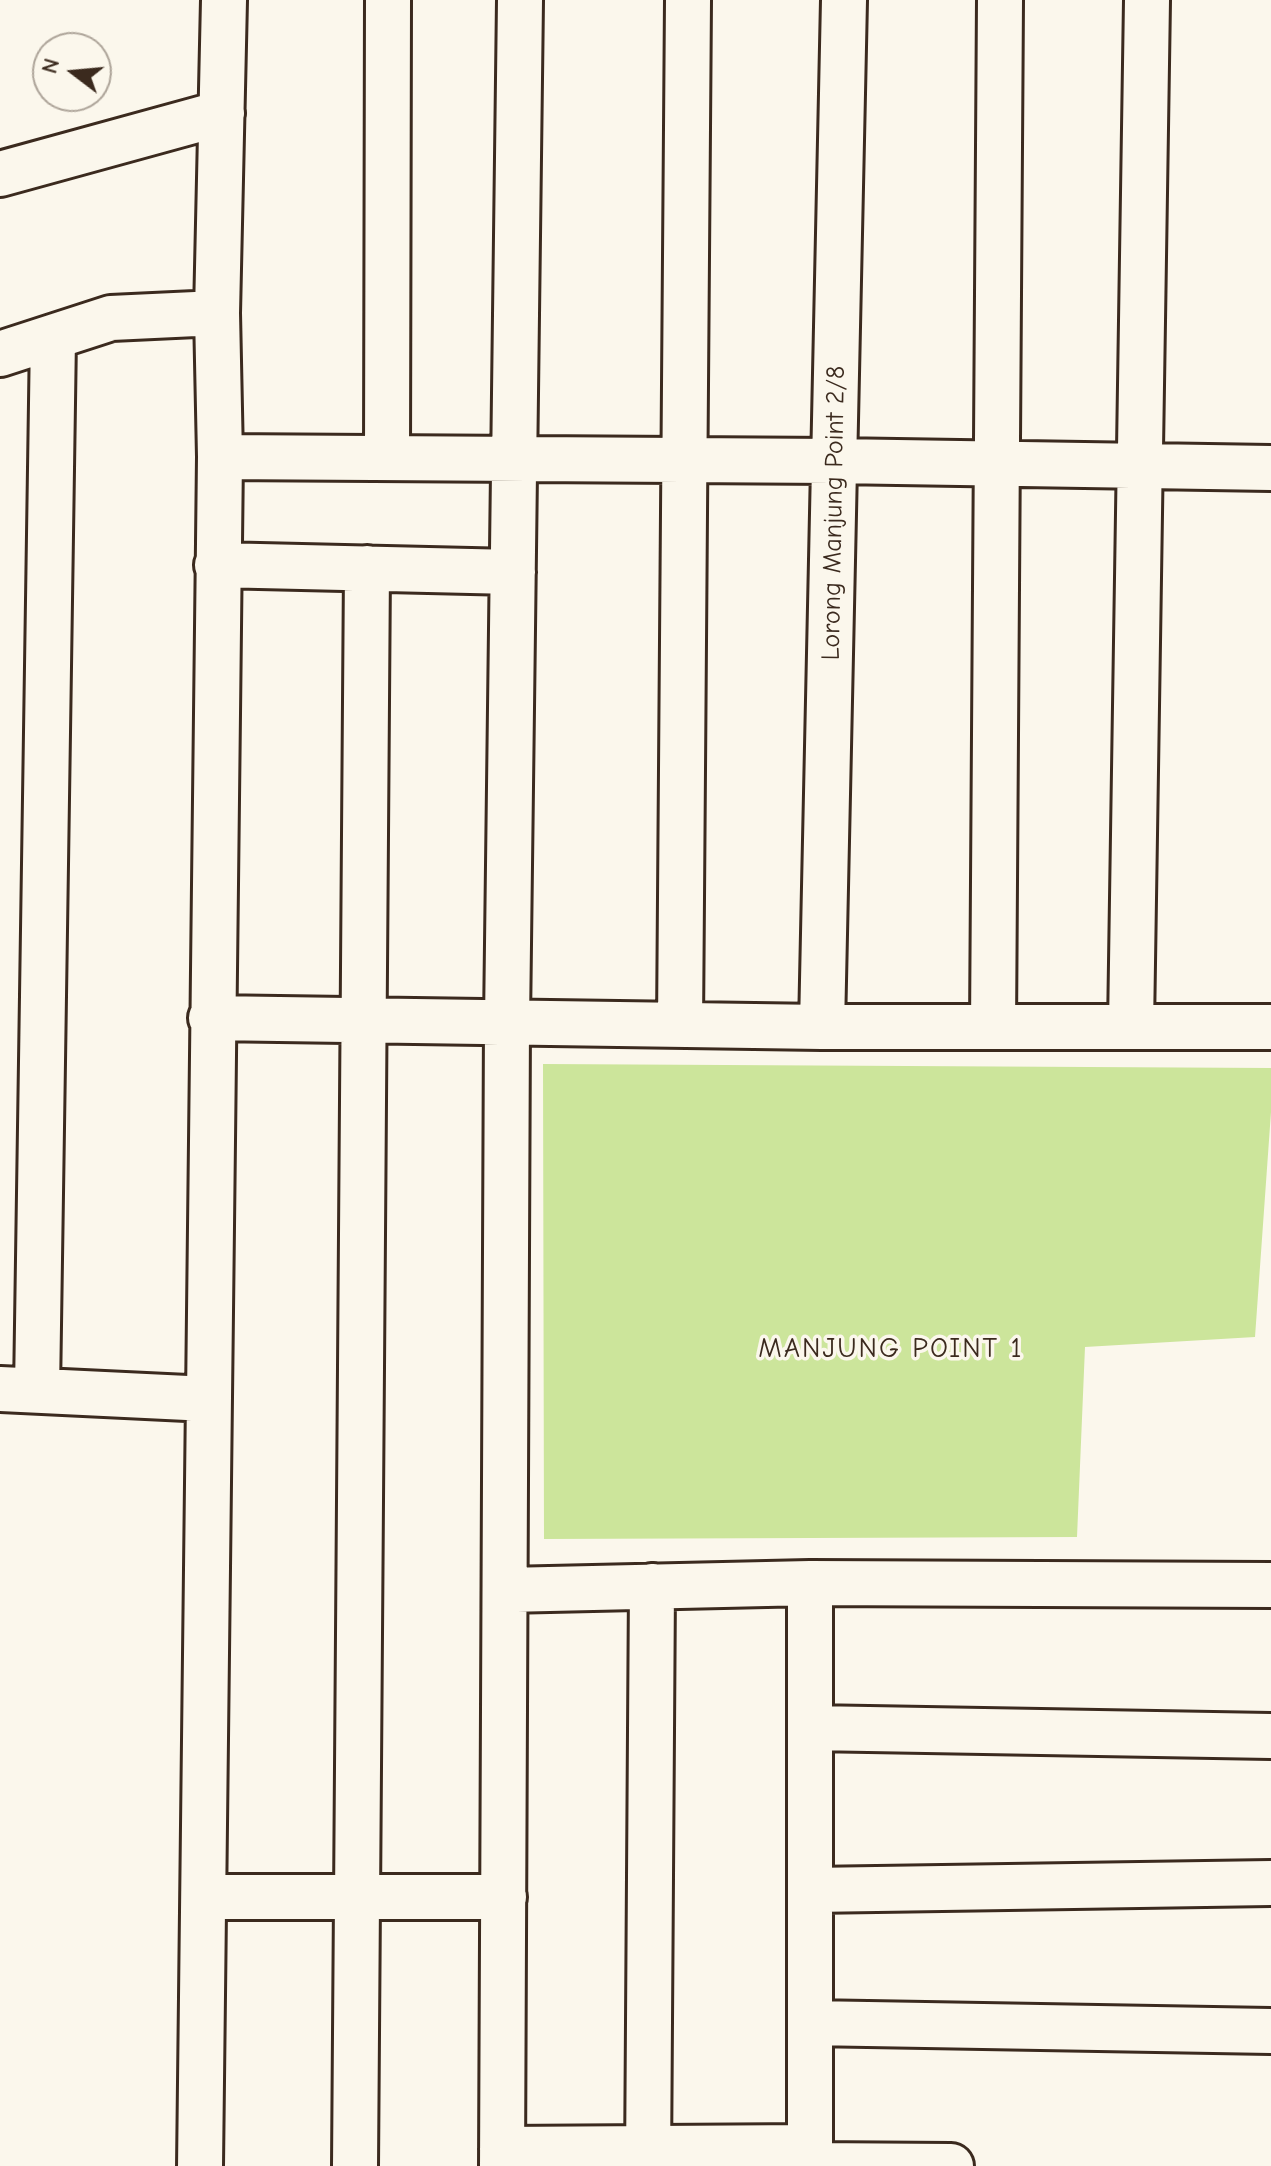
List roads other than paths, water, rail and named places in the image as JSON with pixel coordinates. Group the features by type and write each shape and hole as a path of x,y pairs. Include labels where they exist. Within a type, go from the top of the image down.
{"street":[{"path":"200,2166 205,1897 211,1018 220,457 217,313 224,0"},
{"path":"387,458 388,0"},
{"path":"520,0 507,1022 502,2157 810,2160 951,2166"},
{"path":"680,1025 688,0"},
{"name":"Lorong Manjung Point 2/8","path":"822,1027 844,0"},
{"path":"993,1027 1000,0"},
{"path":"1131,1027 1147,0"},
{"path":"0,174 222,113"},
{"path":"0,354 111,318 217,313"},
{"path":"53,337 18,1390 208,1399"},
{"path":"220,457 835,461 1271,468"},
{"path":"217,565 513,572"},
{"path":"355,2166 367,568"},
{"path":"211,1018 822,1027 1271,1027"},
{"path":"506,1590 810,1583 1271,1585"},
{"path":"810,1583 810,2160"},
{"path":"648,2157 652,1586"},
{"path":"811,1728 1271,1736"},
{"path":"811,1890 1271,1883"},
{"path":"205,1897 504,1897"},
{"path":"810,2023 1271,2031"}],"district":[{"name":"MANJUNG POINT 1","path":"891,1349"}]}
